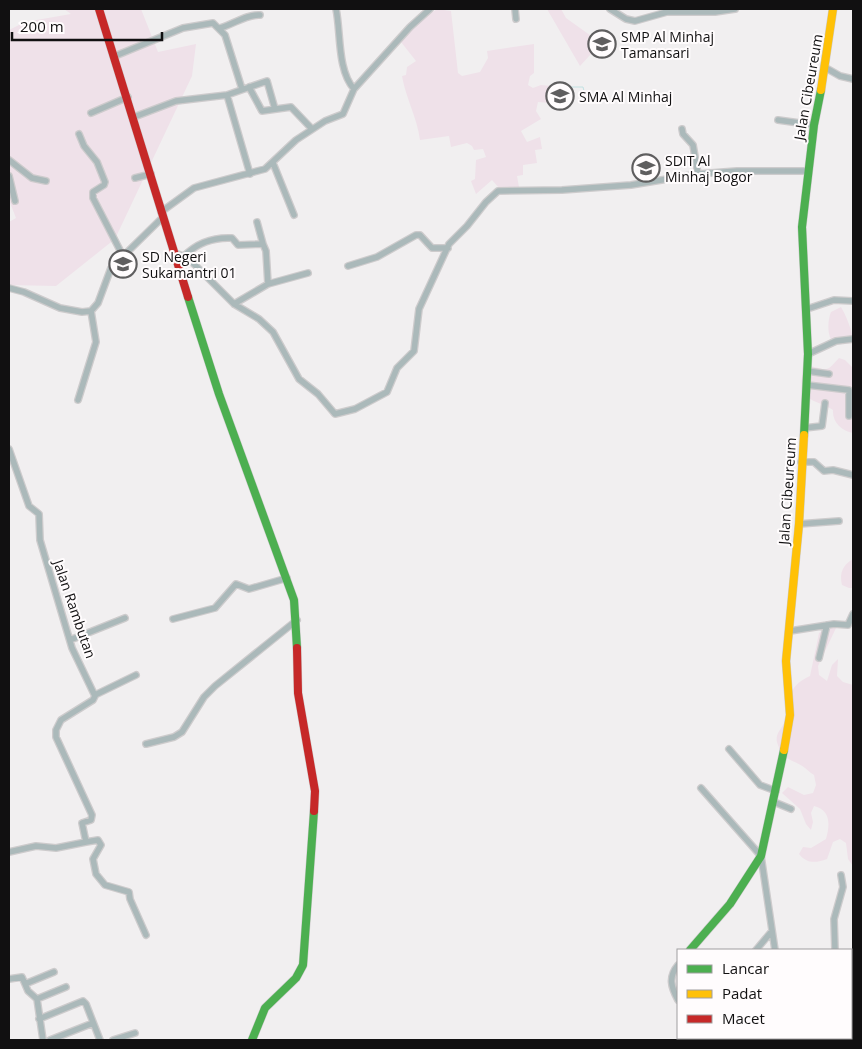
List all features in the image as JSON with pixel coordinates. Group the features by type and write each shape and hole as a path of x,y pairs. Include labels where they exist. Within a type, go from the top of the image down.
{"street":[{"path":"99,9 128,97 161,215 175,253 219,394 287,578 297,620 298,692 309,748 315,803 303,965 296,978 265,1008 252,1040"},
{"path":"336,9 337,30 346,74 354,89"},
{"path":"9,288 24,292 60,308 82,312 90,310 98,303 108,272 161,215 194,188 250,174 273,163 291,143 312,129 345,112 354,89 410,27 430,9"},
{"path":"515,9 516,18"},
{"path":"610,9 626,19 635,21 667,12 715,12 735,9"},
{"name":"Jalan Cibeureum","path":"691,949 730,904 761,856 774,802 790,715 785,670 799,524 808,354 802,227 807,171 826,68 833,9"},
{"path":"220,28 238,23 246,16 260,15"},
{"path":"115,56 189,26 213,23 220,28 234,59 242,89"},
{"path":"826,68 840,76 853,79"},
{"path":"134,117 176,101 227,95 268,81 275,109"},
{"path":"249,87 262,111 286,106 292,107 312,129"},
{"path":"227,95 250,174"},
{"path":"90,113 128,97"},
{"path":"778,120 814,125"},
{"path":"682,129 685,137 692,142 698,174"},
{"path":"79,134 84,146 97,162 105,182 104,185 94,190 92,196 123,256"},
{"path":"9,160 32,178 46,181"},
{"path":"273,163 294,215"},
{"path":"175,253 184,256 234,304 259,319 273,332 298,379 318,394 332,413 337,414 375,400 387,392 397,368 414,351 420,310 448,248 486,202 498,192 631,185 698,174 773,170 807,171"},
{"path":"135,178 151,174"},
{"path":"9,176 15,201"},
{"path":"257,222 266,251 268,284"},
{"path":"348,266 376,257 416,234 420,235 432,248 448,248"},
{"path":"184,256 198,244 218,238 232,238 238,245 263,244"},
{"path":"234,304 268,284 308,273"},
{"path":"807,309 834,300 853,301"},
{"path":"78,400 96,342 90,310"},
{"path":"808,354 836,341 853,339"},
{"path":"807,371 828,374"},
{"path":"807,385 851,390 849,416"},
{"path":"804,428 822,426 825,403"},
{"name":"Jalan Rambutan","path":"9,449 12,467 29,506 39,515 40,540 70,640 95,695"},
{"path":"802,462 814,462 824,471 833,470 853,474"},
{"path":"799,524 839,521"},
{"path":"173,619 215,608 236,584 249,589 287,578"},
{"path":"790,631 827,625 848,625 853,614"},
{"path":"70,640 125,618"},
{"path":"146,744 174,737 182,732 204,697 297,620"},
{"path":"819,658 827,625"},
{"path":"86,842 82,823 91,820 92,816 56,737 56,727 64,718 93,700 95,695 136,674"},
{"path":"729,749 760,785 776,791"},
{"path":"701,788 761,856 775,949"},
{"path":"774,802 791,809"},
{"path":"9,852 36,846 56,848 98,840 101,845 94,859 96,874 105,885 130,892 130,900 146,935"},
{"path":"835,949 834,919 843,887 841,875"},
{"path":"757,949 772,931"},
{"path":"677,966 672,972 670,979 677,998"},
{"path":"25,984 54,972"},
{"path":"9,979 20,977 28,991 37,999 43,1040"},
{"path":"37,999 66,987"},
{"path":"39,1019 83,1001 86,1004 100,1040"},
{"path":"50,1040 93,1023"},
{"path":"113,1040 135,1033"}],"shaded area":[{"path":"64,9 141,9 158,52 196,44 192,76 115,239 56,286 9,285 9,222 16,218 9,200 9,30 25,22 71,14"},
{"path":"437,9 451,11 458,73 462,76 480,72 488,58 487,51 534,44 534,73 530,76 528,85 533,88 541,85 562,87 564,89 563,104 538,102 536,111 541,119 521,131 527,142 540,137 542,149 535,150 537,163 523,165 523,175 517,176 519,187 499,188 492,180 476,194 471,181 475,179 476,160 486,157 483,149 474,150 467,143 451,147 449,136 420,140 402,76 406,75 407,67 416,61 401,42 420,21"},
{"path":"547,9 561,9 566,18 601,43 580,66"},
{"path":"841,307 849,324 853,341 835,345 829,334 829,320 831,312"},
{"path":"839,358 845,360 853,368 853,433 838,425 834,418 833,410 805,396 802,392 802,377 807,368 811,366 827,369"},
{"path":"853,559 853,588 849,588 842,585 842,573 844,567"},
{"path":"826,628 836,628 818,666 819,675 827,681 832,665 838,659 837,676 843,682 853,685 853,866 848,859 846,843 840,839 833,842 827,859 812,862 805,860 799,854 803,847 811,848 826,839 828,819 824,811 814,806 811,813 813,822 811,830 806,824 800,809 782,793 788,787 804,795 813,793 816,785 814,775 788,759 782,753 777,739 785,721 793,690 796,685 810,676 819,633"}],"waterway":[{"path":"564,87 583,87 584,91"}],"traffic: fast":[{"path":"804,435 808,354 802,227 814,125 821,90"},
{"path":"188,297 219,394 294,600 297,648"},
{"path":"691,949 730,904 761,856 784,750"},
{"path":"252,1040 265,1008 296,978 303,965 314,811"}],"traffic: slow":[{"path":"821,90 833,9"},
{"path":"784,750 790,715 786,661 799,524 804,435"}],"traffic: jam":[{"path":"99,9 188,297"},
{"path":"297,648 298,693 315,791 314,811"}],"place":[{"name":"SMP Al Minhaj Tamansari","path":"602,44"},
{"name":"SMA Al Minhaj","path":"560,96"},
{"name":"SDIT Al Minhaj Bogor","path":"646,168"},
{"name":"SD Negeri Sukamantri 01","path":"123,264"}]}
